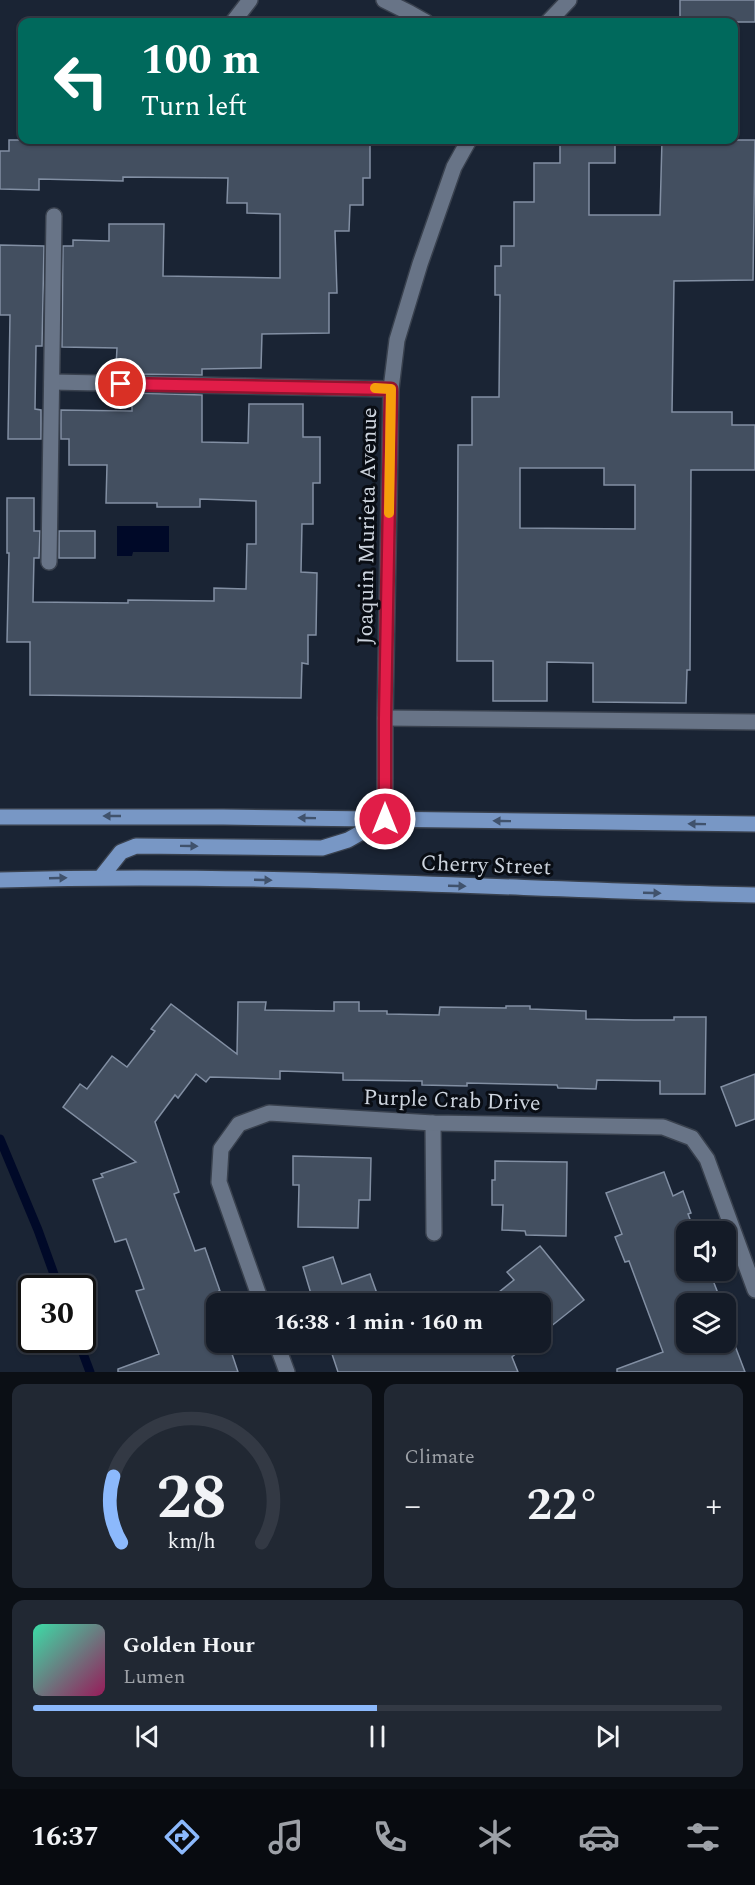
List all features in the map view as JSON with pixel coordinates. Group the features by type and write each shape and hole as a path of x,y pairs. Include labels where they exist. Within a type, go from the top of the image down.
{"main road":[{"name":"Cherry Street","path":"0,817 385,819 755,825"},
{"path":"102,876 121,852 136,846 322,848 348,840 385,819"},
{"name":"Cherry Street","path":"0,880 102,876 755,895"}],"street":[{"path":"236,18 250,0"},
{"path":"384,0 419,18"},
{"path":"552,18 569,0"},
{"name":"Joaquin Murieta Avenue","path":"385,819 391,389 397,340 420,264 454,167 467,144"},
{"path":"49,562 54,216"},
{"path":"52,382 391,389"},
{"path":"385,718 755,722"},
{"name":"Purple Crab Drive","path":"258,1293 219,1182 221,1149 239,1124 269,1113 434,1123 663,1127 692,1138 707,1159 755,1290"},
{"path":"434,1123 434,1233"},
{"path":"280,1353 287,1372"}],"water":[{"path":"117,526 169,526 169,552 133,552 132,556 117,556"}],"building":[{"path":"680,0 755,0 755,22 738,22 738,18 680,18"},
{"path":"9,140 18,140 18,144 370,144 370,178 363,178 363,205 350,205 349,231 335,231 337,293 329,293 329,333 262,334 261,368 202,369 202,375 132,374 132,366 116,366 117,348 62,347 63,246 73,246 73,240 109,241 109,224 164,224 163,276 280,278 280,214 247,213 247,203 227,203 228,178 123,177 123,181 39,179 39,190 0,189 0,151 9,151"},
{"path":"738,140 755,140 753,280 674,281 672,412 732,412 732,425 755,425 755,470 691,470 690,670 687,670 686,703 593,702 593,663 547,662 547,701 493,701 493,661 457,661 458,445 472,445 472,397 499,397 500,295 495,295 495,266 501,266 501,246 514,246 514,202 534,202 534,163 560,163 560,144 615,144 615,163 589,163 589,215 660,215 662,144 738,144","holes":["520,468 604,468 604,485 635,485 635,529 520,528"]},
{"path":"0,245 44,246 42,346 36,346 35,409 41,410 41,439 8,439 10,315 0,315"},
{"path":"132,393 202,395 202,442 248,443 249,404 303,404 303,437 320,437 320,483 313,483 313,524 302,524 301,572 317,573 316,635 308,635 308,664 302,663 301,698 30,695 30,642 7,642 9,553 7,553 7,498 34,498 34,531 40,531 39,558 34,558 33,602 214,601 214,588 246,589 247,544 256,544 256,501 200,499 200,507 157,507 157,503 106,503 107,465 69,465 69,439 61,439 61,410 132,411"},
{"path":"59,531 95,531 95,558 59,558"},
{"path":"238,1002 266,1002 265,1010 334,1011 334,1002 359,1002 359,1011 387,1011 387,1014 439,1015 440,1007 530,1006 530,1009 586,1011 586,1019 674,1020 674,1017 706,1017 705,1094 660,1094 660,1081 597,1080 596,1089 558,1088 557,1085 467,1083 467,1086 422,1085 422,1081 343,1080 343,1073 280,1071 280,1079 210,1077 206,1082 196,1074 178,1098 175,1095 155,1122 179,1192 174,1194 195,1251 205,1248 220,1291 220,1293 206,1293 206,1353 232,1353 238,1372 118,1372 118,1369 159,1354 136,1291 144,1289 126,1239 115,1242 93,1180 103,1177 101,1174 136,1162 63,1107 80,1084 87,1089 112,1056 127,1067 155,1031 151,1029 171,1004 237,1054"},
{"path":"755,1074 755,1119 736,1126 721,1087"},
{"path":"293,1156 371,1158 370,1200 359,1200 358,1228 298,1227 299,1185 293,1185"},
{"path":"495,1161 567,1162 566,1236 526,1235 525,1231 502,1230 503,1205 492,1205"},
{"path":"664,1172 673,1196 683,1191 691,1213 688,1214 691,1221 676,1221 676,1281 713,1281 718,1293 676,1293 676,1353 736,1353 736,1348 745,1372 617,1372 617,1369 663,1352 629,1261 625,1262 615,1237 622,1234 606,1193"},
{"path":"540,1246 584,1300 551,1326 551,1293 498,1293 514,1280 507,1272"},
{"path":"333,1257 342,1284 370,1274 377,1293 311,1293 303,1267"},
{"path":"332,1353 517,1353 512,1357 518,1372 338,1372"}],"waterway":[{"path":"0,1139 54,1275"},
{"path":"83,1353 90,1372"}],"slow traffic":[{"path":"375,388 391,389 389,513"}],"route":[{"path":"121,384 391,389 385,819"}]}
